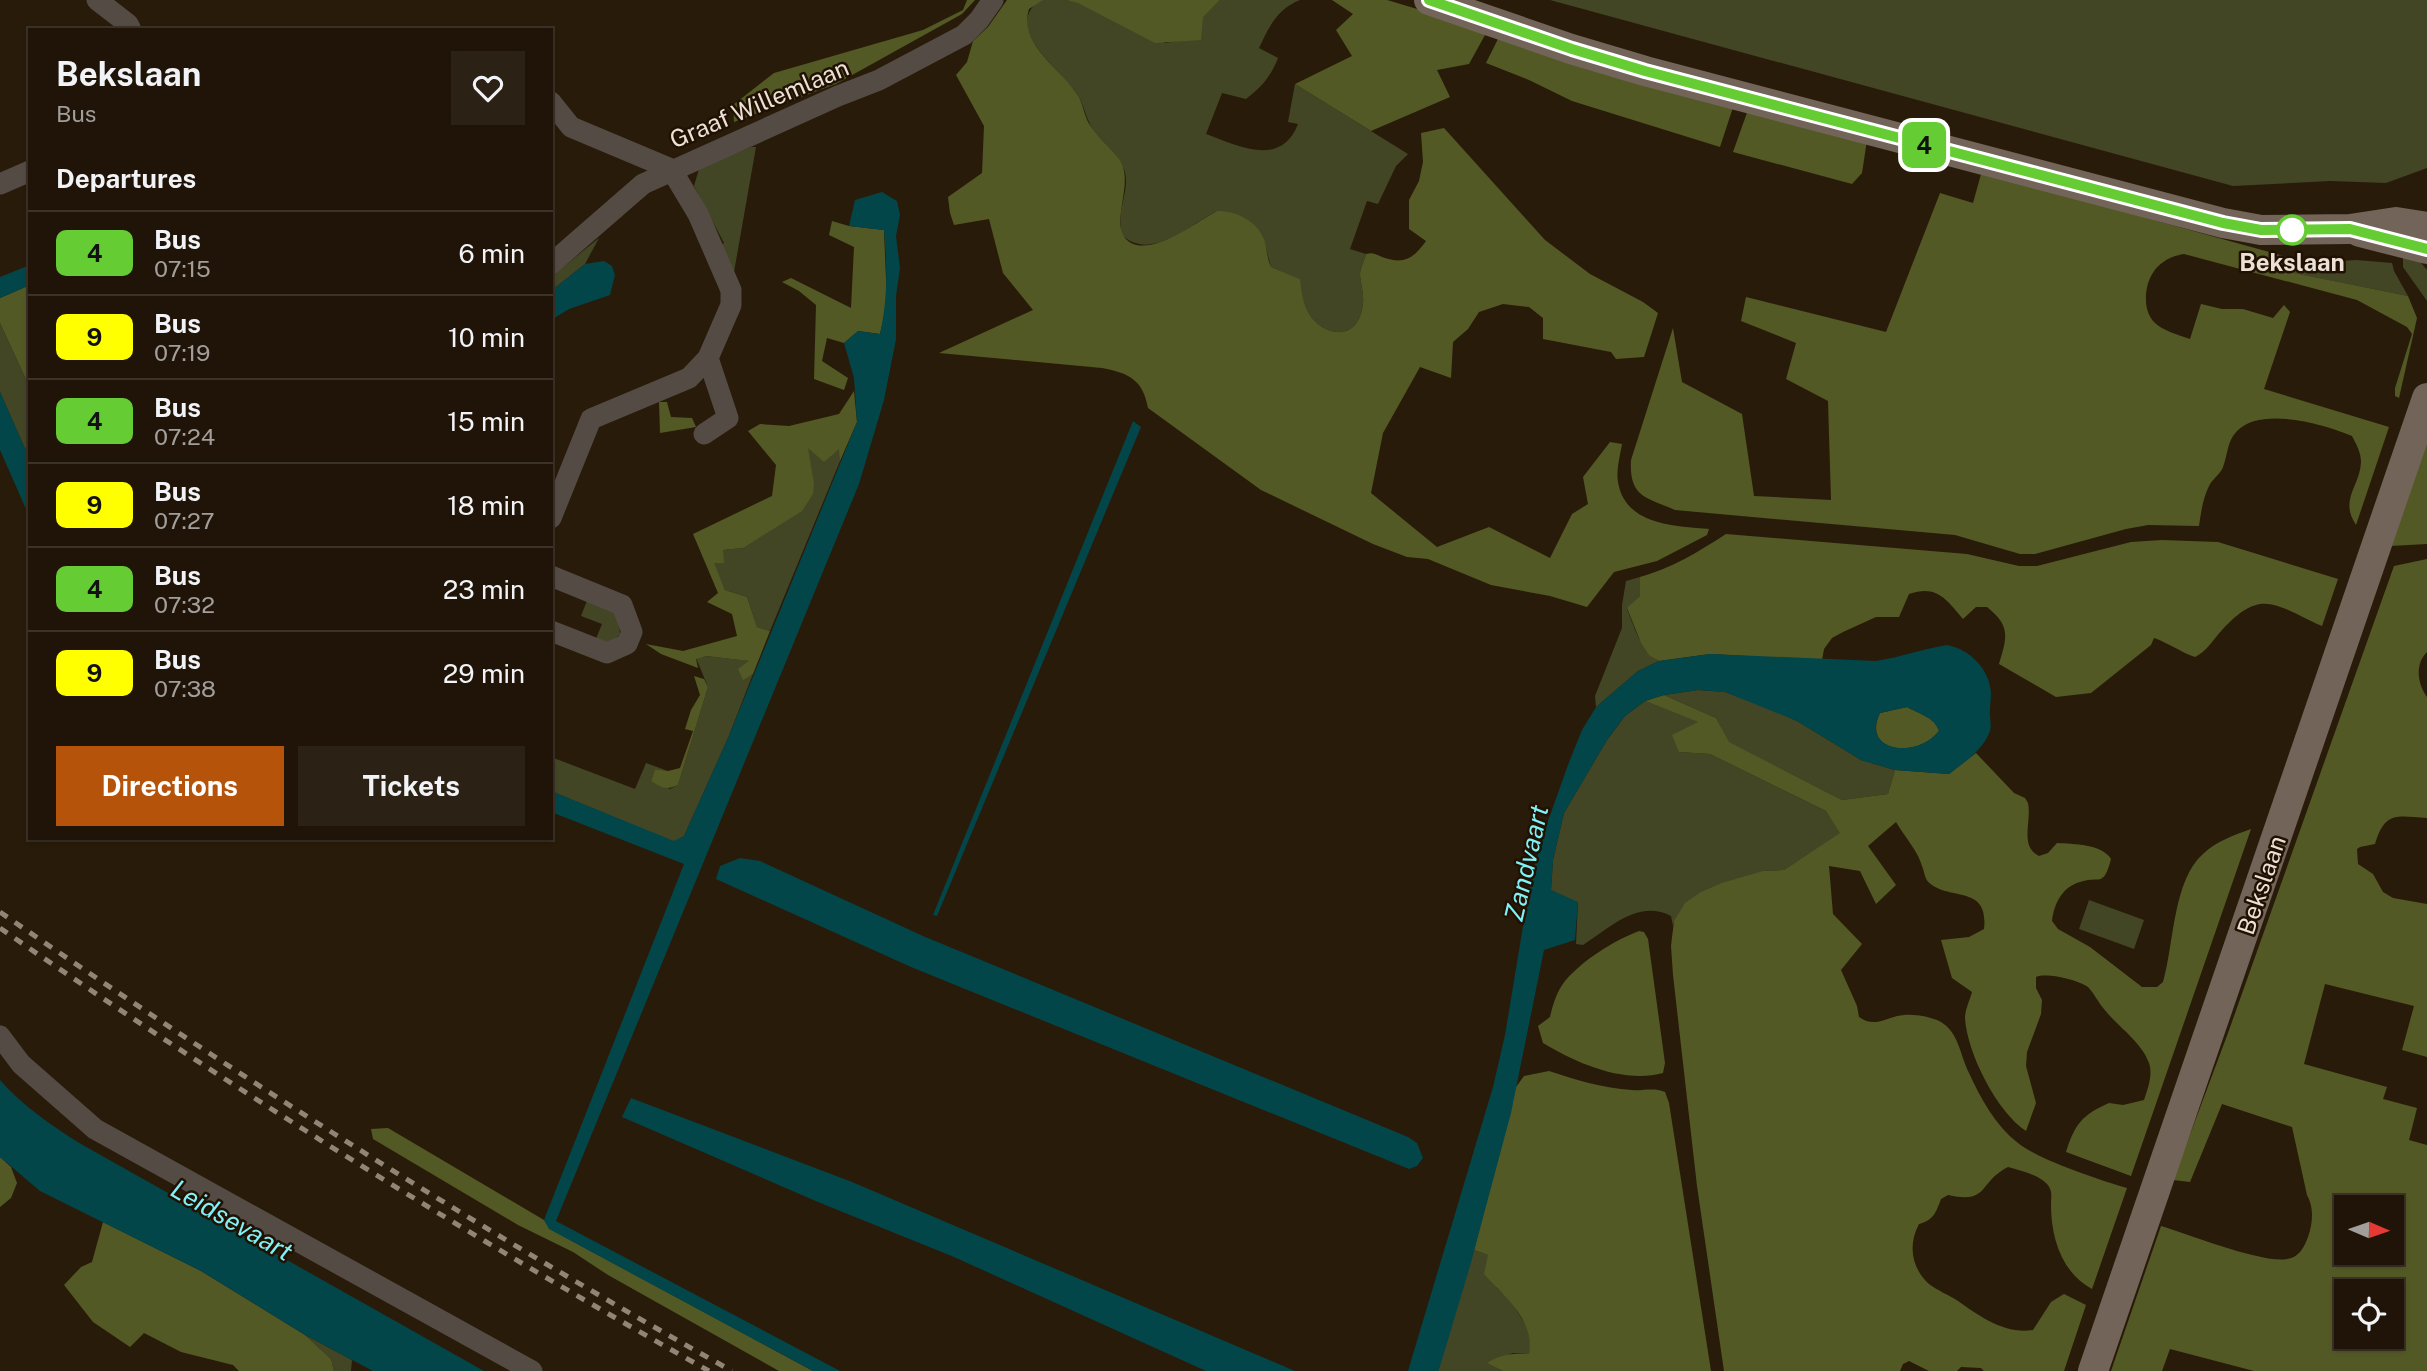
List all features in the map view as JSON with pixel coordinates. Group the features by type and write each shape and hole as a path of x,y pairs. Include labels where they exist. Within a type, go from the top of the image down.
{"main road":[{"path":"1429,0 1645,71 2223,223 2261,230 2350,229 2396,222 2427,227"},
{"path":"2350,229 2427,249"},
{"name":"Bekslaan","path":"2093,1371 2427,398"}],"street":[{"path":"97,0 130,28"},
{"name":"Graaf Willemlaan","path":"553,262 643,184 671,169 879,80 964,35 993,0"},
{"path":"553,104 571,127 671,169 698,214 731,290 731,305 708,358 689,378 592,419 553,513"},
{"path":"0,184 28,172"},
{"path":"704,434 728,418 708,358"},
{"path":"553,577 622,605 632,632 627,644 607,653 553,632"},
{"path":"0,1036 21,1064 95,1129 532,1371"}],"green space":[{"path":"967,0 975,0 962,14 836,84 734,122 733,105 774,73 923,30 963,10"},
{"path":"1007,0 1043,0 1029,9 1027,22 1030,34 1036,46 1079,97 1091,127 1119,159 1124,169 1121,227 1124,236 1131,243 1141,246 1163,241 1217,211 1238,215 1251,222 1261,233 1271,267 1300,279 1305,306 1316,323 1330,331 1345,331 1355,325 1362,311 1360,273 1366,254 1372,253 1396,260 1407,259 1426,241 1409,229 1409,200 1419,181 1423,162 1421,133 1444,128 1545,240 1590,274 1658,313 1644,357 1616,359 1611,352 1543,339 1543,318 1529,307 1503,304 1479,312 1468,329 1453,342 1451,378 1420,367 1383,433 1371,493 1437,547 1489,527 1550,558 1572,514 1588,504 1583,477 1610,442 1622,444 1618,482 1622,496 1630,507 1641,515 1667,524 1709,529 1707,535 1657,561 1614,572 1587,607 1550,596 1491,585 1428,559 1407,557 1373,544 1261,490 1148,408 1138,384 1120,372 939,353 1033,310 1003,273 989,219 954,225 948,197 982,173 984,126 956,75 967,62 973,41 988,27"},
{"path":"1040,0 1078,2 1165,43 1177,41 1220,0 1300,0 1285,8 1270,26 1259,48 1278,58 1269,76 1246,99 1222,93 1206,134 1245,148 1270,150 1281,146 1290,138 1298,124 1288,122 1295,84 1408,154 1396,166 1378,204 1367,201 1350,249 1366,254 1360,275 1362,311 1355,325 1338,332 1330,331 1316,323 1305,306 1299,279 1271,267 1263,237 1217,211 1169,239 1157,243 1144,245 1132,242 1121,234 1126,185 1124,169 1115,154 1091,127 1079,97 1031,37 1027,24 1030,12"},
{"path":"1066,0 1220,0 1203,17 1201,40 1155,43 1078,3"},
{"path":"1332,0 1387,0 1474,26 1485,35 1469,64 1437,70 1450,97 1371,131 1295,84 1352,56 1336,30 1353,14"},
{"path":"1550,0 2427,0 2427,168 2386,183 2330,181 2233,186"},
{"path":"1506,23 1739,89 1720,147 1572,101 1486,63"},
{"path":"1754,93 1867,140 1862,173 1852,184 1733,152"},
{"path":"756,147 734,272 719,247 724,243 694,186 699,169"},
{"path":"1983,167 2020,183 2309,263 2294,273 2408,296 2417,318 2399,398 2395,396 2395,388 2412,334 2407,327 2357,300 2184,254 2160,264 2151,277 2146,292 2146,304 2152,320 2166,330 2190,339 2201,304 2222,309 2243,309 2273,318 2284,305 2290,312 2264,389 2389,427 2356,525 2349,508 2361,462 2352,436 2310,423 2277,418 2248,424 2234,435 2222,469 2206,494 2199,526 2148,525 2035,554 2020,554 1955,535 1675,510 1647,498 1636,489 1631,460 1673,328 1682,382 1742,414 1754,496 1831,500 1828,401 1786,379 1796,343 1741,321 1746,297 1886,332 1940,193 1973,203"},
{"path":"832,221 884,230 887,303 880,334 858,331 844,343 827,338 822,361 848,378 844,390 814,379 816,305 782,282 791,278 851,308 854,247 829,235"},
{"path":"599,238 585,264 553,289 553,275"},
{"path":"2403,251 2415,256 2427,270 2427,301 2403,267"},
{"path":"2356,260 2392,263 2408,296 2293,273 2309,263"},
{"path":"28,286 28,384 0,323 0,298"},
{"path":"0,323 28,384 28,455 0,392"},
{"path":"854,391 857,422 840,461 839,449 824,462 808,448 814,484 813,494 802,511 743,548 723,550 724,563 714,563 725,590 747,597 757,627 770,631 753,674 743,680 738,669 749,661 706,656 696,659 698,668 661,654 646,644 683,651 737,636 732,614 707,602 718,593 693,534 772,496 776,465 748,431 760,424 789,426 839,414"},
{"path":"659,402 667,402 671,417 692,418 696,427 660,433"},
{"path":"2427,433 2427,544 2390,546"},
{"path":"808,447 840,448 840,461 770,631 757,627 747,597 725,590 713,563 723,550 743,548"},
{"path":"1726,534 1967,554 2019,566 2037,566 2131,542 2218,542 2338,579 2322,626 2281,607 2259,604 2236,616 2195,657 2154,638 2151,645 2091,693 2056,697 1999,664 2005,632 1995,614 1987,607 1976,607 1963,619 1946,600 1927,591 1909,594 1899,617 1876,617 1832,638 1824,649 1822,660 1710,654 1659,661 1649,655 1641,643 1627,608 1640,596 1640,577 1674,564"},
{"path":"2427,559 2427,652 2421,662 2419,674 2427,697 2427,818 2393,818 2383,826 2375,844 2357,849 2358,864 2373,874 2383,892 2393,898 2427,904 2427,1057 2402,1050 2414,1006 2325,984 2304,1064 2387,1087 2383,1099 2417,1108 2409,1140 2427,1145 2427,1371 2254,1371 2170,1349 2162,1371 2111,1371 2161,1226 2244,1253 2276,1259 2287,1259 2298,1254 2308,1237 2312,1210 2292,1127 2222,1104 2190,1182 2173,1180 2394,566"},
{"path":"1640,577 1640,596 1627,609 1643,645 1659,661 1638,671 1596,707 1595,696 1622,628 1626,581"},
{"path":"588,598 608,607 616,614 620,635 608,643 595,641 602,624 581,616"},
{"path":"706,656 750,661 743,679 753,674 684,836 674,842 553,792 553,758 635,789 646,763 668,771 655,769 651,781 670,789 678,785 708,687 696,658"},
{"path":"694,676 704,679 708,687 678,785 664,787 651,781 655,769 668,771 680,768 693,731 685,729 691,710 700,695"},
{"path":"1698,690 1725,692 1763,706 1797,721 1861,760 1895,770 1888,794 1842,800 1728,742 1716,718 1664,695"},
{"path":"1664,695 1716,718 1729,742 1842,800 1888,794 1895,770 1949,774 1976,753 2014,793 2025,798 2028,803 2028,840 2033,852 2039,856 2048,853 2057,843 2101,850 2111,859 2103,878 2074,884 2064,892 2057,903 2052,921 2058,929 2090,947 2142,987 2157,987 2163,982 2180,896 2193,865 2214,845 2251,829 2131,1176 2066,1152 2076,1127 2086,1116 2109,1103 2123,1105 2144,1100 2150,1077 2149,1063 2141,1048 2110,1016 2088,987 2047,975 2036,977 2036,988 2042,1000 2041,1014 2027,1052 2026,1066 2036,1103 2026,1131 2005,1110 1985,1080 1967,1032 1965,1018 1972,992 1952,978 1941,940 1969,937 1984,929 1981,906 1975,900 1929,883 1920,860 1896,822 1868,846 1896,885 1876,904 1860,871 1829,866 1833,914 1862,944 1841,970 1859,1017 1876,1022 1913,1015 1941,1022 1952,1032 1984,1102 2010,1136 2055,1163 2127,1188 2092,1289 2073,1274 2060,1253 2053,1230 2049,1187 2039,1178 2008,1167 1971,1197 1948,1195 1941,1199 1934,1215 1919,1224 1913,1240 1915,1263 1929,1284 2003,1327 2033,1330 2051,1302 2064,1294 2086,1305 2064,1371 1984,1371 1981,1368 1961,1367 1957,1371 1929,1371 1909,1361 1903,1364 1900,1371 1724,1371 1697,1186 1673,975 1671,946 1674,921 1685,903 1701,892 1763,871 1784,870 1840,833 1826,811 1710,754 1679,752 1672,735 1698,722 1645,701"},
{"path":"1645,701 1699,722 1679,752 1710,754 1826,811 1841,833 1784,870 1763,871 1674,921 1673,926 1671,916 1659,912 1636,913 1583,945 1576,944 1578,903 1551,890 1553,860 1564,813 1607,740 1625,716"},
{"path":"1907,707 1930,719 1939,731 1917,746 1894,748 1878,736 1876,726 1880,713"},
{"path":"2089,900 2144,920 2134,949 2079,929"},
{"path":"1639,931 1644,932 1648,939 1665,1063 1663,1073 1632,1076 1601,1070 1570,1058 1543,1043 1538,1026 1550,1017 1565,981 1599,952"},
{"path":"1549,1071 1611,1087 1665,1092 1669,1103 1711,1371 1503,1371 1487,1363 1507,1355 1529,1354 1530,1342 1523,1320 1509,1300 1484,1274 1488,1255 1474,1250 1516,1087 1524,1076"},
{"path":"388,1128 544,1220 550,1229 813,1371 779,1371 608,1275 573,1252 518,1225 373,1139 371,1129"},
{"path":"0,1157 11,1167 17,1183 11,1198 0,1207"},
{"path":"103,1222 201,1271 305,1335 331,1359 334,1371 239,1371 233,1365 181,1352 144,1333 130,1347 93,1322 64,1285 81,1267 92,1262"},
{"path":"1474,1250 1488,1255 1497,1288 1509,1298 1527,1327 1531,1344 1529,1354 1513,1353 1488,1363 1503,1371 1438,1371"},
{"path":"305,1335 352,1360 351,1371 334,1371 331,1359"}],"water":[{"path":"882,192 897,201 900,215 896,236 900,268 896,296 896,339 884,400 859,484 556,1221 840,1371 813,1371 549,1229 544,1220 684,864 553,813 553,792 674,841 684,836 728,738 857,422 854,378 844,343 858,331 880,334 886,295 886,257 884,230 849,226 855,200"},
{"path":"604,261 612,266 615,275 610,295 569,309 553,319 553,289 585,264"},
{"path":"28,266 28,286 0,298 0,277"},
{"path":"0,392 28,455 28,513 0,450"},
{"path":"1133,421 1141,427 937,916 933,915"},
{"path":"1947,645 1963,651 1977,662 1987,676 1991,693 1991,729 1987,738 1973,755 1949,774 1895,770 1861,760 1797,721 1725,692 1698,690 1645,701 1625,716 1607,740 1564,813 1553,860 1551,890 1578,902 1575,940 1544,950 1511,1113 1470,1266 1438,1371 1408,1371 1493,1087 1505,1035 1531,878 1568,765 1582,730 1596,707 1638,671 1659,661 1710,654 1876,661","holes":["1907,707 1930,719 1939,731 1917,746 1893,747 1884,743 1878,736 1876,726 1880,713"]},
{"path":"740,858 760,861 923,936 1408,1137 1417,1143 1423,1158 1417,1166 1409,1169 911,967 716,879 720,866"},
{"path":"0,1080 38,1115 81,1144 484,1371 373,1371 305,1335 201,1271 40,1191 0,1157"},
{"path":"631,1098 852,1182 1295,1371 1206,1371 954,1257 818,1202 622,1117"}],"railway":[{"path":"0,912 179,1033 361,1150 545,1263 732,1371"},
{"path":"0,928 173,1045 349,1158 528,1267 709,1371"}],"bus line":[{"name":"4","path":"1429,0 1645,71 2223,223 2261,230 2350,229 2427,249"}],"place":[{"name":"Bekslaan","path":"2292,230"}],"water label":[{"name":"Zandvaart","path":"1526,863"},
{"name":"Leidsevaart","path":"232,1220"}]}
